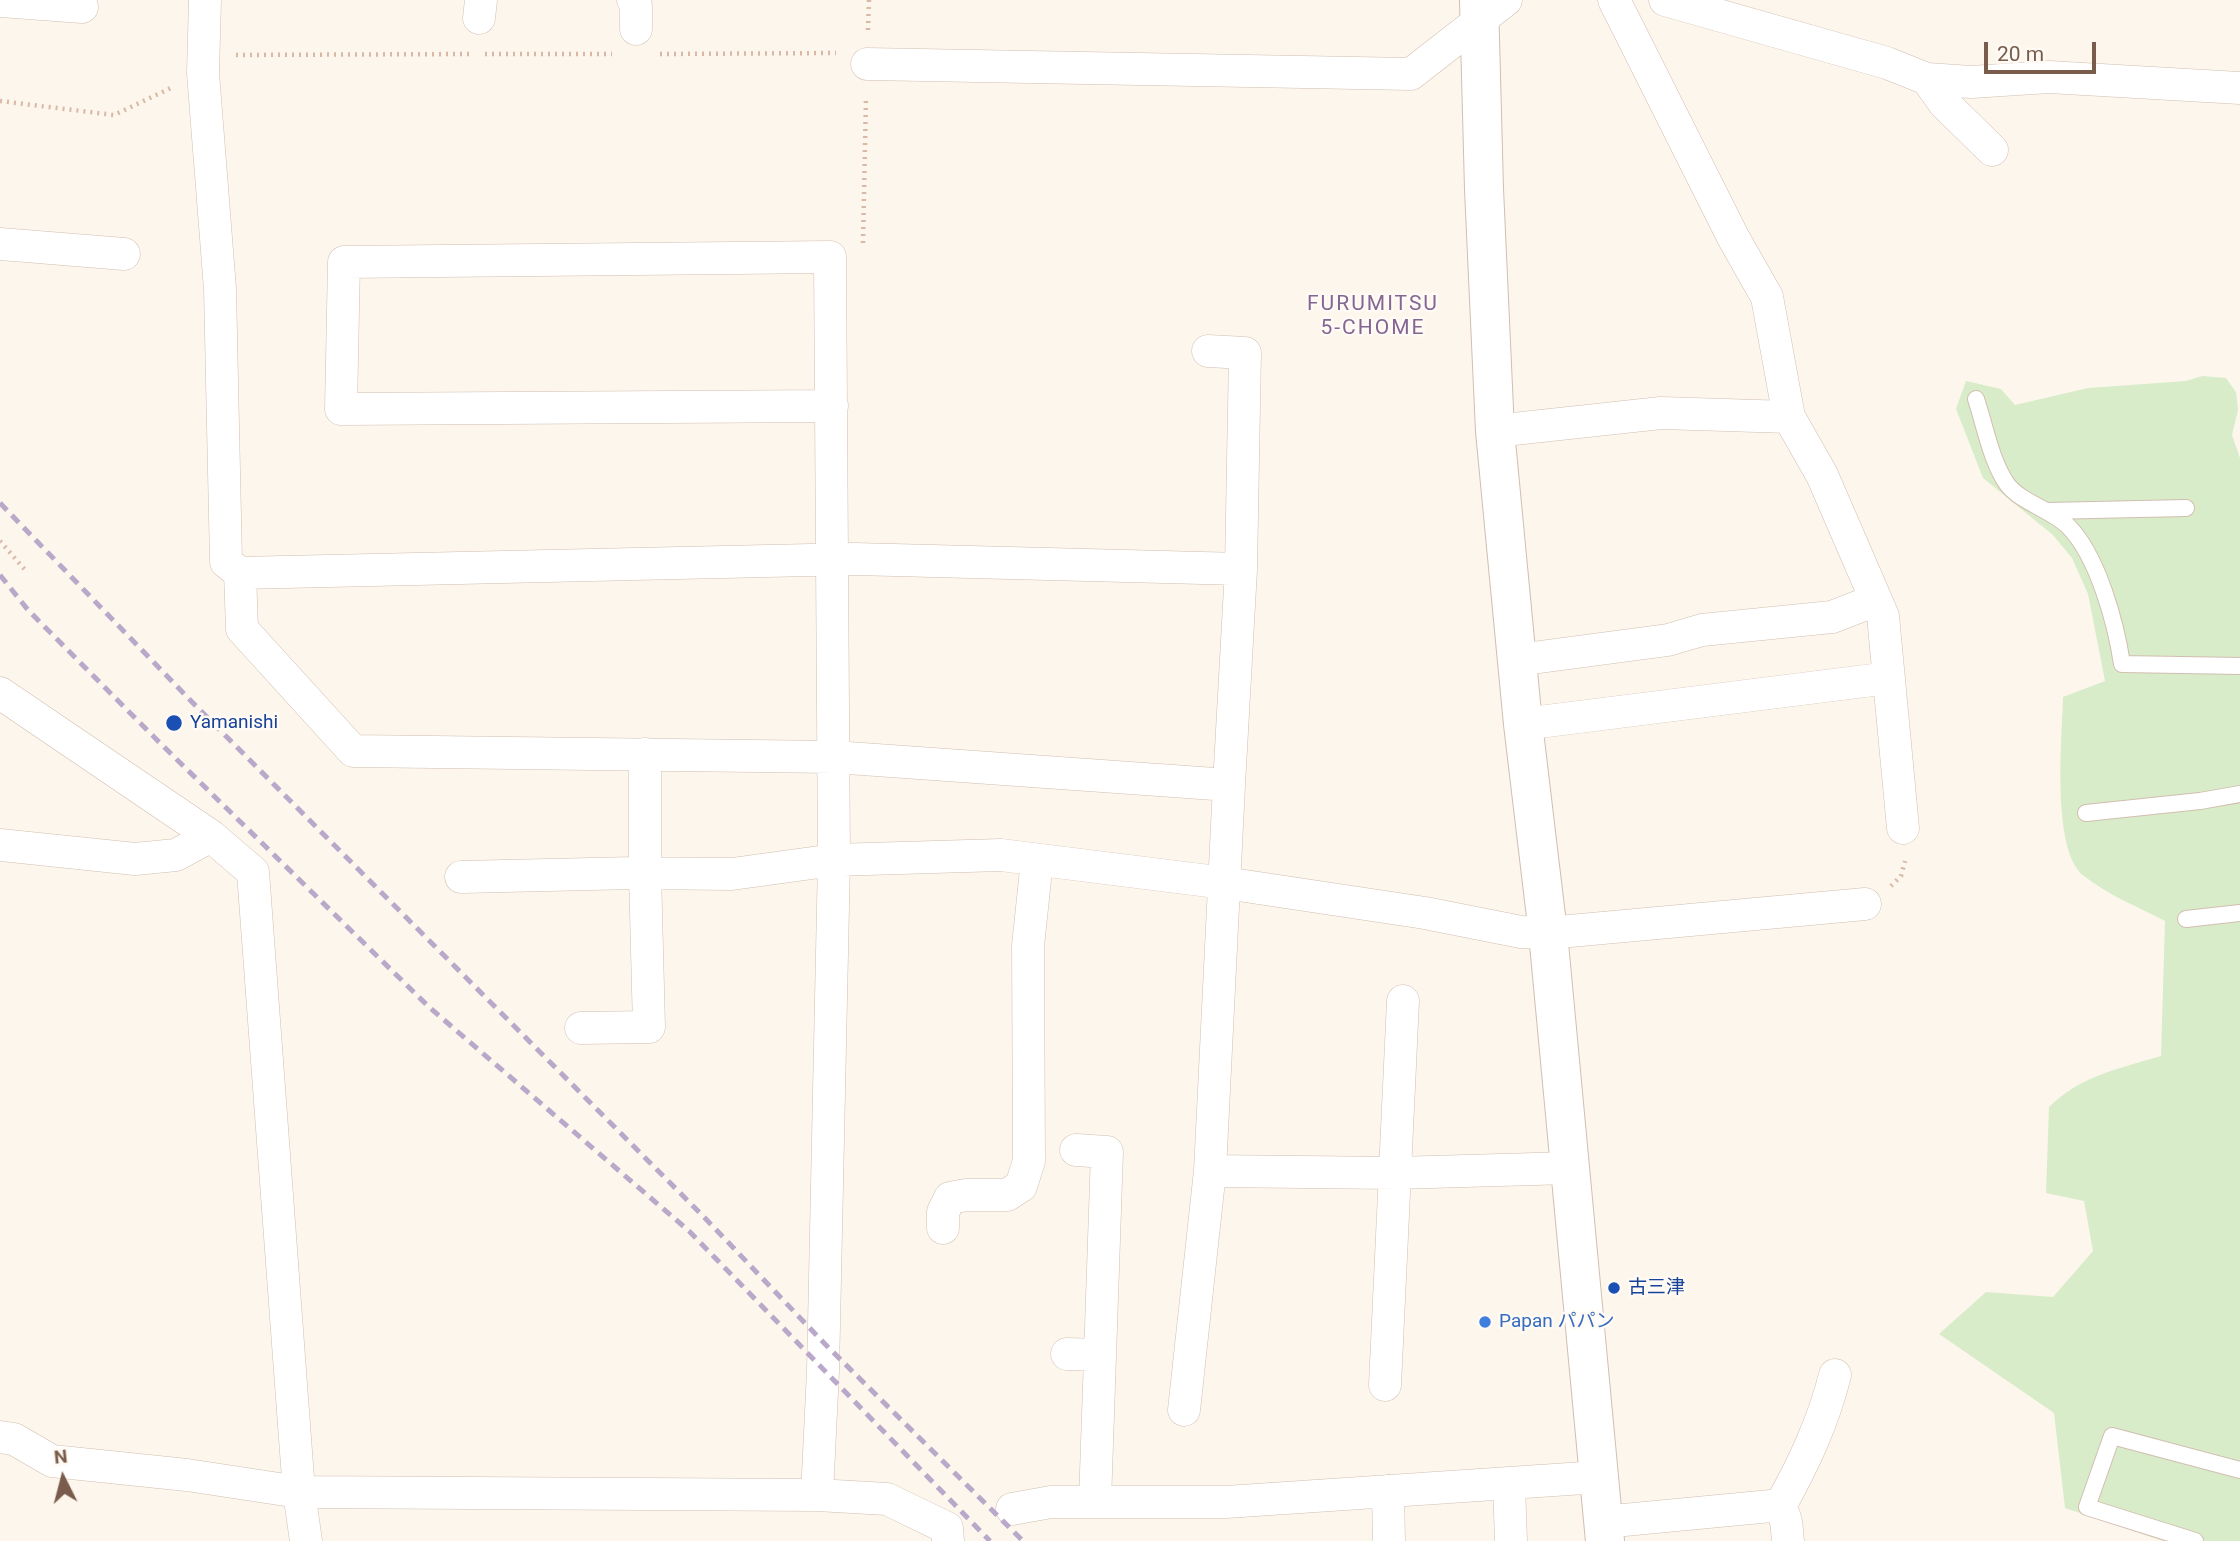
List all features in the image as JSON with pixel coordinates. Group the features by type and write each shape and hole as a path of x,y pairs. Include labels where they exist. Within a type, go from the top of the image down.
{"street":[{"path":"205,0 204,64 220,289 226,562 240,573 834,559 1241,569"},
{"path":"1614,0 1733,237 1767,297 1788,417 1822,475 1882,616 1903,828"},
{"path":"1665,0 1887,62 1927,79 1971,82 2049,76 2240,88"},
{"path":"0,1 82,7"},
{"path":"854,59 1410,74 1488,7"},
{"path":"1488,7 1484,189 1495,431 1523,724 1548,933 1604,1531 1771,1506 1779,1508 1785,1514 1788,1541"},
{"path":"1927,79 1944,103 1992,150"},
{"path":"0,244 124,254"},
{"path":"817,1495 824,1371 834,860 834,559 832,406 830,257 344,262 341,409 832,406"},
{"path":"1184,1410 1210,1171 1241,569 1245,353 1208,351"},
{"path":"1495,431 1661,413 1788,417"},
{"path":"240,573 242,629 353,751 834,757 1229,785"},
{"path":"1517,660 1668,640 1702,630 1832,617 1876,600"},
{"path":"1523,724 1889,678"},
{"path":"0,693 211,836 253,872 299,1492 306,1541"},
{"path":"581,1028 649,1027 645,754"},
{"path":"0,845 135,859 176,855 211,836"},
{"path":"461,877 732,874 834,860 1001,855 1225,883 1425,913 1521,932 1548,933 1865,904"},
{"path":"943,1228 943,1212 950,1198 966,1195 1007,1195 1021,1186 1029,1161 1028,946 1038,860"},
{"path":"1385,1385 1403,1001"},
{"path":"1076,1150 1107,1152 1095,1502"},
{"path":"1210,1171 1395,1173 1570,1168"},
{"path":"1067,1354 1100,1355"},
{"path":"1779,1508 1805,1462 1827,1408 1835,1375"},
{"path":"0,1437 14,1438 52,1461 187,1475 299,1492 817,1495 887,1499 947,1528 948,1541"},
{"path":"1012,1509 1051,1502 1226,1502 1599,1477"},
{"path":"1509,1483 1511,1541"},
{"path":"1388,1491 1389,1541"}],"lane":[{"path":"1976,399 1996,460 2008,486 2068,526 2085,548 2115,625 2122,664 2240,666"},
{"path":"2047,511 2186,508"},
{"path":"2086,813 2240,794"},
{"path":"2186,919 2240,913"},
{"path":"2194,1541 2087,1507 2112,1436 2240,1470"}],"path":[{"path":"0,101 114,114 204,64 633,34 854,59"},
{"path":"0,541 26,571"},
{"path":"1865,904 1884,894 1900,876 1906,859 1903,828"}],"green space":[{"path":"2202,376 2226,378 2236,392 2238,410 2232,435 2240,458 2240,1541 2163,1541 2065,1508 2054,1413 1939,1334 1986,1292 2053,1297 2093,1251 2084,1201 2046,1193 2049,1107 2074,1087 2088,1080 2161,1056 2165,921 2103,889 2084,876 2074,863 2067,843 2061,792 2063,697 2105,681 2088,594 2072,558 2053,535 1983,478 1956,409 1966,381 2001,389 2015,405 2088,388 2186,381"}],"railway":[{"path":"0,503 193,703 1023,1541"},
{"path":"0,575 28,610 157,740 429,1007 689,1231 990,1541"}],"place":[{"name":"Yamanishi","path":"174,723"},
{"name":"古三津","path":"1614,1288"},
{"name":"Papan パパン","path":"1485,1322"}],"district":[{"name":"FURUMITSU 5-CHOME","path":"1373,317"}]}
